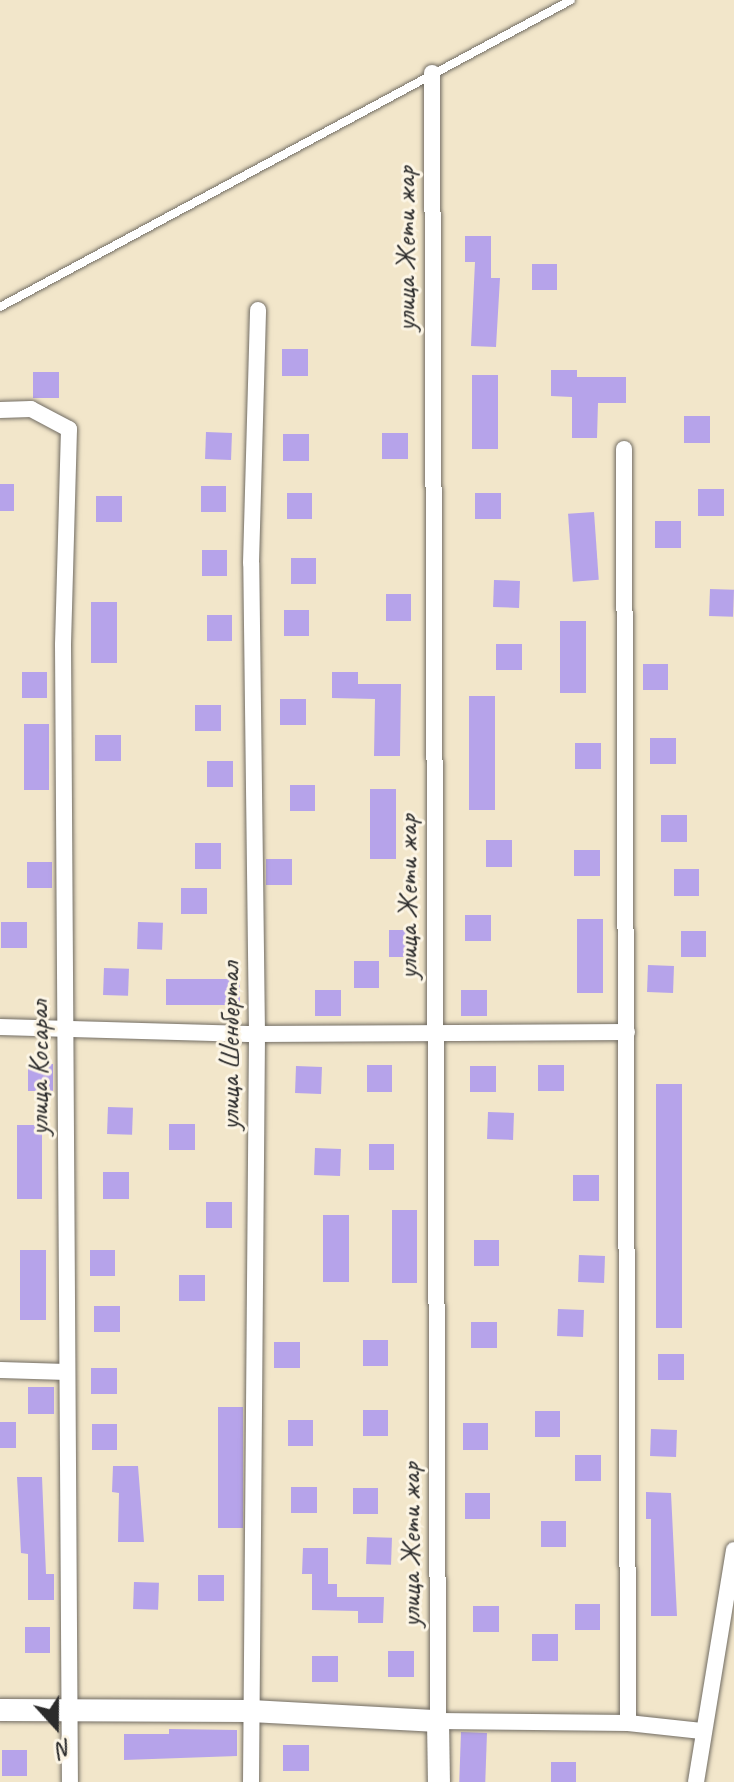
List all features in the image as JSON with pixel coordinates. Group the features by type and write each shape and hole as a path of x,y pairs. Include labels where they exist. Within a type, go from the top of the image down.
{"street":[{"name":"улица Жети жар","path":"432,73 438,1721"},
{"name":"улица Шенбертал","path":"251,1782 257,1034 251,563 258,310"},
{"name":"улица Косарал","path":"0,410 31,409 69,429 63,645 70,1782"},
{"path":"624,449 628,1723"},
{"path":"0,1027 65,1025 257,1034 627,1032"},
{"path":"0,1370 67,1372"},
{"path":"696,1782 734,1550"},
{"path":"0,1710 251,1711 438,1721 628,1723 702,1731"},
{"path":"438,1721 439,1782"}],"lane":[{"path":"0,307 571,0"}],"building":[{"path":"465,236 491,236 491,278 500,278 496,347 471,346 475,262 465,262"},
{"path":"532,264 557,264 557,290 532,290"},
{"path":"282,349 308,349 308,376 282,376"},
{"path":"551,370 577,370 577,377 626,377 626,403 598,403 597,438 572,438 572,397 551,396"},
{"path":"33,372 59,372 59,398 33,398"},
{"path":"472,375 498,375 498,449 472,449"},
{"path":"684,416 710,416 710,443 684,443"},
{"path":"206,432 232,433 231,460 205,459"},
{"path":"382,433 408,433 408,459 382,459"},
{"path":"283,434 309,434 309,461 283,461"},
{"path":"0,484 14,484 14,511 0,511"},
{"path":"201,486 226,486 226,512 201,512"},
{"path":"698,489 724,489 724,516 698,516"},
{"path":"287,493 312,493 312,519 287,519"},
{"path":"475,493 501,493 501,519 475,519"},
{"path":"96,496 122,496 122,522 96,522"},
{"path":"594,512 599,580 573,582 568,514"},
{"path":"655,521 681,521 681,548 655,548"},
{"path":"202,550 227,550 227,576 202,576"},
{"path":"291,558 316,558 316,584 291,584"},
{"path":"494,580 520,581 519,608 493,607"},
{"path":"710,589 734,590 733,617 709,616"},
{"path":"386,594 411,594 411,621 386,621"},
{"path":"91,602 117,602 117,663 91,663"},
{"path":"284,610 309,610 309,636 284,636"},
{"path":"207,615 232,615 232,641 207,641"},
{"path":"560,621 586,621 586,693 560,693"},
{"path":"496,644 522,644 522,670 496,670"},
{"path":"643,664 668,664 668,690 643,690"},
{"path":"22,672 47,672 47,698 22,698"},
{"path":"332,672 358,672 358,684 401,684 400,756 374,756 375,699 332,698"},
{"path":"469,696 495,696 495,810 469,810"},
{"path":"280,699 306,699 306,725 280,725"},
{"path":"195,705 221,705 221,731 195,731"},
{"path":"24,724 49,724 49,790 24,790"},
{"path":"95,735 121,735 121,761 95,761"},
{"path":"650,738 676,738 676,764 650,764"},
{"path":"575,743 601,743 601,769 575,769"},
{"path":"207,761 233,761 233,787 207,787"},
{"path":"290,785 315,785 315,811 290,811"},
{"path":"370,789 396,789 396,859 370,859"},
{"path":"661,815 687,815 687,842 661,842"},
{"path":"486,840 512,840 512,867 486,867"},
{"path":"195,843 221,843 221,869 195,869"},
{"path":"574,850 600,850 600,876 574,876"},
{"path":"266,859 292,859 292,885 266,885"},
{"path":"27,862 52,862 52,888 27,888"},
{"path":"674,869 699,869 699,896 674,896"},
{"path":"181,888 207,888 207,914 181,914"},
{"path":"465,915 491,915 491,941 465,941"},
{"path":"577,919 603,919 603,993 577,993"},
{"path":"1,922 27,922 27,948 1,948"},
{"path":"138,922 163,923 162,950 137,949"},
{"path":"389,930 415,930 415,957 389,957"},
{"path":"681,931 706,931 706,957 681,957"},
{"path":"354,961 379,961 379,988 354,988"},
{"path":"648,965 674,966 673,993 647,992"},
{"path":"104,968 129,969 128,996 103,995"},
{"path":"166,979 240,979 240,1005 166,1005"},
{"path":"315,990 341,990 341,1016 315,1016"},
{"path":"461,990 487,990 487,1016 461,1016"},
{"path":"28,1064 53,1064 53,1091 28,1091"},
{"path":"367,1065 392,1065 392,1092 367,1092"},
{"path":"538,1065 564,1065 564,1091 538,1091"},
{"path":"296,1066 322,1067 321,1094 295,1093"},
{"path":"470,1066 496,1066 496,1092 470,1092"},
{"path":"656,1084 682,1084 682,1328 656,1328"},
{"path":"108,1107 133,1108 132,1135 107,1134"},
{"path":"488,1112 514,1113 513,1140 487,1139"},
{"path":"169,1124 195,1124 195,1150 169,1150"},
{"path":"17,1125 42,1125 42,1199 17,1199"},
{"path":"369,1144 394,1144 394,1170 369,1170"},
{"path":"315,1148 341,1149 340,1176 314,1175"},
{"path":"103,1172 129,1172 129,1199 103,1199"},
{"path":"573,1175 599,1175 599,1201 573,1201"},
{"path":"206,1202 232,1202 232,1228 206,1228"},
{"path":"392,1210 417,1210 417,1283 392,1283"},
{"path":"323,1215 349,1215 349,1282 323,1282"},
{"path":"474,1240 499,1240 499,1266 474,1266"},
{"path":"20,1250 46,1250 46,1320 20,1320"},
{"path":"90,1250 115,1250 115,1276 90,1276"},
{"path":"579,1255 605,1256 604,1283 578,1282"},
{"path":"179,1275 205,1275 205,1301 179,1301"},
{"path":"94,1306 120,1306 120,1332 94,1332"},
{"path":"558,1309 584,1310 583,1337 557,1336"},
{"path":"471,1322 497,1322 497,1348 471,1348"},
{"path":"363,1340 388,1340 388,1366 363,1366"},
{"path":"274,1342 300,1342 300,1368 274,1368"},
{"path":"658,1354 684,1354 684,1380 658,1380"},
{"path":"91,1368 117,1368 117,1394 91,1394"},
{"path":"28,1387 54,1387 54,1414 28,1414"},
{"path":"218,1407 243,1407 243,1528 218,1528"},
{"path":"363,1410 388,1410 388,1436 363,1436"},
{"path":"535,1411 560,1411 560,1437 535,1437"},
{"path":"288,1420 313,1420 313,1446 288,1446"},
{"path":"0,1422 16,1422 16,1448 0,1448"},
{"path":"463,1423 488,1423 488,1450 463,1450"},
{"path":"92,1424 117,1424 117,1450 92,1450"},
{"path":"651,1429 677,1430 676,1457 650,1456"},
{"path":"575,1455 601,1455 601,1481 575,1481"},
{"path":"113,1466 138,1466 144,1542 118,1542 119,1493 112,1492"},
{"path":"17,1477 42,1477 46,1574 54,1574 54,1600 28,1600 28,1554 21,1553"},
{"path":"291,1487 317,1487 317,1513 291,1513"},
{"path":"353,1488 378,1488 378,1514 353,1514"},
{"path":"646,1492 671,1493 677,1616 651,1616 651,1519 646,1519"},
{"path":"465,1493 490,1493 490,1519 465,1519"},
{"path":"541,1521 566,1521 566,1547 541,1547"},
{"path":"367,1537 392,1538 391,1565 366,1564"},
{"path":"303,1548 328,1548 328,1584 337,1584 337,1597 384,1597 383,1623 358,1623 358,1611 312,1610 312,1574 302,1574"},
{"path":"198,1575 224,1575 224,1601 198,1601"},
{"path":"134,1582 159,1583 158,1610 133,1609"},
{"path":"575,1604 600,1604 600,1630 575,1630"},
{"path":"473,1606 499,1606 499,1632 473,1632"},
{"path":"25,1627 50,1627 50,1653 25,1653"},
{"path":"532,1634 558,1634 558,1661 532,1661"},
{"path":"388,1651 414,1651 414,1677 388,1677"},
{"path":"312,1656 338,1656 338,1682 312,1682"},
{"path":"169,1729 237,1730 237,1756 124,1760 124,1734 169,1734"},
{"path":"461,1732 487,1733 485,1782 459,1782"},
{"path":"283,1745 309,1745 309,1771 283,1771"},
{"path":"2,1750 27,1750 27,1776 2,1776"},
{"path":"551,1762 576,1762 576,1782 551,1782"}]}
